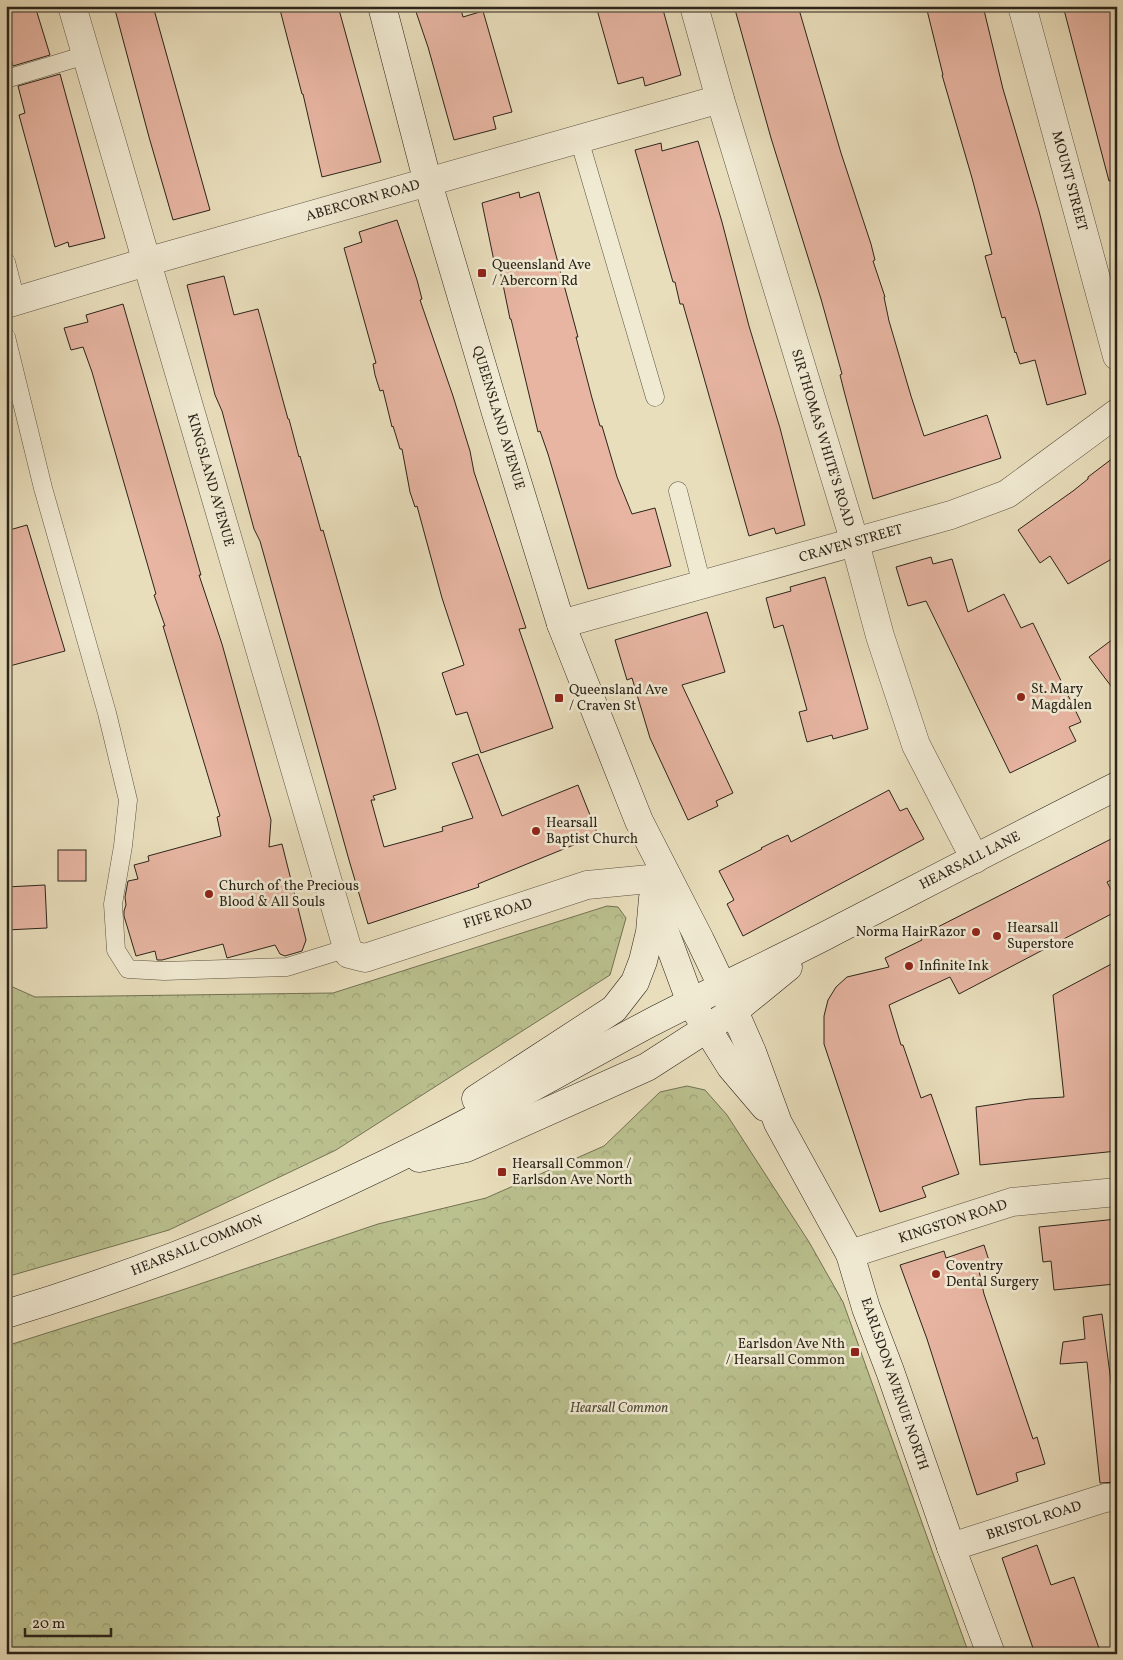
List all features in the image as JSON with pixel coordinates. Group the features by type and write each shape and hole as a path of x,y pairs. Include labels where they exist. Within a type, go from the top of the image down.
{"street":[{"name":"KINGSLAND AVENUE","path":"72,6 348,951"},
{"name":"QUEENSLAND AVENUE","path":"382,6 428,183 561,624 639,820 728,999"},
{"name":"SIR THOMAS WHITE'S ROAD","path":"694,6 720,98 855,543 880,636 916,744 975,859"},
{"name":"MOUNT STREET","path":"1022,6 1117,356"},
{"name":"ABERCORN ROAD","path":"11,303 146,262 428,183 720,98"},
{"name":"CRAVEN STREET","path":"561,624 855,543 951,515 1007,494 1117,413"},
{"name":"HEARSALL LANE","path":"728,999 824,936 1117,786"},
{"name":"QUEENSLAND AVENUE","path":"639,820 651,889 691,1003"},
{"name":"FIFE ROAD","path":"348,951 365,958 587,884 651,889"},
{"path":"434,1140 456,1112 614,1009 635,982 643,960 650,932 651,889"},
{"name":"HEARSALL COMMON","path":"6,1314 76,1294 174,1258 252,1225 434,1140 650,1023 691,1003 728,999"},
{"name":"HEARSALL COMMON","path":"383,1165 466,1148 648,1067 706,1028 728,999"},
{"name":"EARLSDON AVENUE NORTH","path":"728,999 752,1052 778,1122 850,1254 866,1308 890,1371 951,1547 992,1654"},
{"name":"EARLSDON AVENUE NORTH","path":"691,1003 731,1067 778,1122"},
{"name":"KINGSTON ROAD","path":"850,1254 1012,1202 1117,1192"},
{"name":"BRISTOL ROAD","path":"951,1547 1105,1498 1117,1497"}],"lane":[{"path":"6,79 86,55"},
{"path":"579,139 654,397"},
{"path":"6,262 11,303"},
{"path":"6,337 44,488 107,713 128,800 123,846 113,904 116,950 128,969 164,971 288,967 348,951"},
{"path":"678,491 702,585"}],"green space":[{"path":"607,906 618,907 626,918 610,975 336,1150 169,1230 6,1277 6,984 35,997 333,993"},
{"name":"Hearsall Common","path":"687,1086 705,1090 727,1115 809,1242 843,1302 969,1654 6,1654 6,1346 176,1292 378,1224 486,1198 604,1146 660,1092"}],"building":[{"path":"6,6 35,6 50,55 13,66 6,41"},
{"path":"114,6 153,6 210,210 173,220"},
{"path":"279,6 338,6 381,162 322,177 303,94"},
{"path":"414,6 460,6 463,17 483,11 512,112 493,117 496,129 454,140 428,47"},
{"path":"596,6 662,6 681,75 645,86 643,77 618,84"},
{"path":"734,6 798,6 841,153 871,244 875,260 873,261 885,297 889,321 924,436 987,415 1001,458 873,499 821,299 771,138"},
{"path":"926,6 983,6 1003,89 1039,211 1086,394 1047,405 1035,360 1020,364 1015,353 1005,317 1002,318 985,256 992,254 942,75"},
{"path":"1063,6 1117,6 1117,180 1109,181"},
{"path":"60,74 105,238 69,247 68,242 55,247 19,115 25,113 18,86"},
{"path":"698,141 722,222 749,326 780,428 805,525 776,534 774,528 749,536 683,304 680,304 675,282 673,282 635,150 661,143 662,151"},
{"path":"519,192 520,198 539,192 578,337 576,337 592,398 617,477 632,514 655,508 671,566 588,589 548,454 540,431 538,432 510,319 498,260 494,261 482,203"},
{"path":"397,220 417,280 422,299 420,300 470,451 474,472 526,628 519,629 553,728 481,753 467,712 456,715 442,673 464,665 442,598 417,506 415,507 410,492 402,449 400,449 392,427 383,390 380,391 375,375 373,364 376,363 344,248 362,242 359,232"},
{"path":"224,276 234,315 258,309 299,457 321,531 323,530 380,730 396,789 373,796 375,800 371,800 384,847 443,831 442,827 473,818 452,763 478,754 502,816 578,785 598,835 478,884 479,887 368,924 260,541 254,529 222,411 215,395 187,285"},
{"path":"123,304 201,575 199,575 222,644 271,820 269,847 282,844 306,940 302,951 285,956 280,954 275,945 227,958 223,944 162,960 157,960 155,951 136,956 124,916 128,881 138,879 134,865 149,861 148,856 221,836 217,817 220,816 163,626 165,626 154,595 156,594 92,372 83,347 71,350 64,328 88,322 86,315"},
{"path":"1117,455 1117,556 1068,584 1050,556 1040,563 1018,530 1073,491"},
{"path":"27,525 65,651 6,667 6,531"},
{"name":"St. Mary Magdalen","path":"931,557 933,564 952,559 968,612 1004,594 1021,628 1033,623 1081,722 1069,727 1076,741 1010,773 926,601 908,606 896,567"},
{"path":"825,577 868,729 833,739 832,735 807,742 799,712 807,710 790,649 783,625 774,628 766,598 791,591 790,587"},
{"path":"707,612 725,672 682,685 733,793 716,801 718,806 688,820 650,738 632,678 627,680 615,640"},
{"path":"1117,636 1117,694 1089,657"},
{"path":"889,790 900,811 907,808 924,839 743,936 727,904 734,900 719,871 788,835 791,842"},
{"path":"1117,836 1117,877 1107,882 1117,901 1117,911 959,994 950,977 889,1005 901,1045 903,1045 921,1098 931,1094 959,1174 922,1187 926,1197 880,1212 824,1044 824,1016 828,1000 836,987 847,977 889,967 885,958 922,940 920,936"},
{"path":"58,850 86,850 86,881 58,881"},
{"path":"45,885 47,928 6,930 6,887"},
{"path":"1117,961 1117,1056 1113,1056 1117,1097 1117,1151 980,1165 976,1107 1029,1099 1064,1097 1053,995"},
{"path":"1117,1219 1117,1255 1112,1255 1115,1284 1054,1290 1051,1261 1043,1262 1039,1227"},
{"path":"984,1245 991,1267 979,1271 984,1294 1033,1439 1037,1437 1045,1464 1016,1473 1018,1481 977,1495 927,1339 900,1265 944,1251 946,1258"},
{"path":"1102,1314 1112,1389 1117,1389 1117,1482 1100,1483 1087,1362 1060,1364 1063,1342 1085,1339 1083,1317"},
{"path":"1037,1545 1051,1585 1074,1577 1101,1654 1035,1654 1002,1558"}],"place":[{"name":"Queensland Ave / Abercorn Rd","path":"482,273"},
{"name":"St. Mary Magdalen","path":"1021,697"},
{"name":"Queensland Ave / Craven St","path":"559,698"},
{"name":"Hearsall Baptist Church","path":"536,831"},
{"name":"Church of the Precious Blood & All Souls","path":"209,894"},
{"name":"Norma HairRazor","path":"976,932"},
{"name":"Hearsall Superstore","path":"997,936"},
{"name":"Infinite Ink","path":"909,966"},
{"name":"Hearsall Common / Earlsdon Ave North","path":"502,1172"},
{"name":"Coventry Dental Surgery","path":"936,1274"},
{"name":"Earlsdon Ave Nth / Hearsall Common","path":"855,1352"}]}
